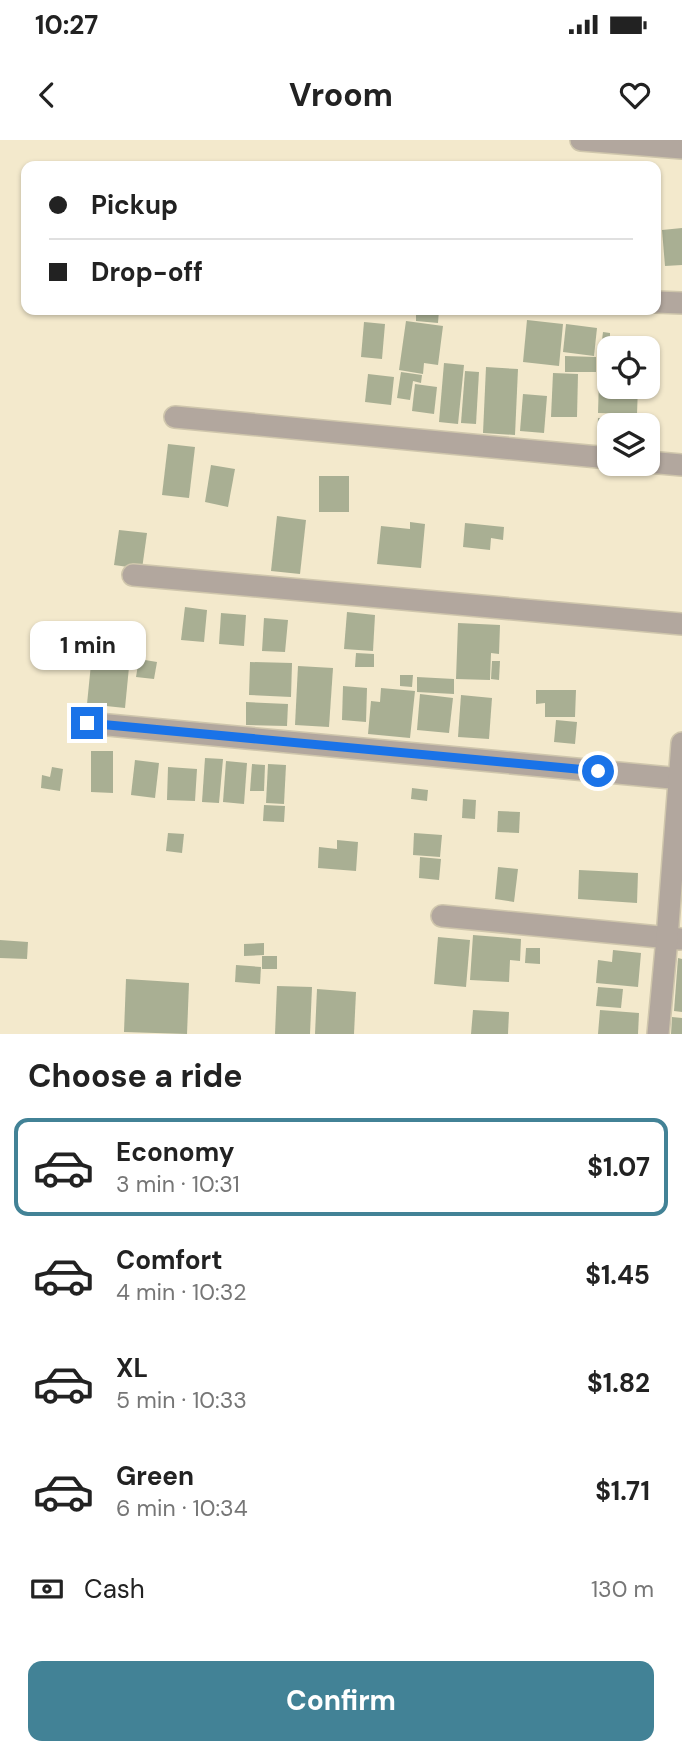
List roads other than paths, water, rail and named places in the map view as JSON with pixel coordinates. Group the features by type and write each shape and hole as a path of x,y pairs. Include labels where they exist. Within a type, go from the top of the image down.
{"street":[{"path":"581,140 682,148"},
{"path":"661,302 682,303"},
{"path":"175,417 597,457"},
{"path":"660,463 682,465"},
{"path":"133,575 682,624"},
{"path":"87,723 681,779"},
{"path":"658,1034 675,939 682,743"},
{"path":"442,916 675,939"}]}
